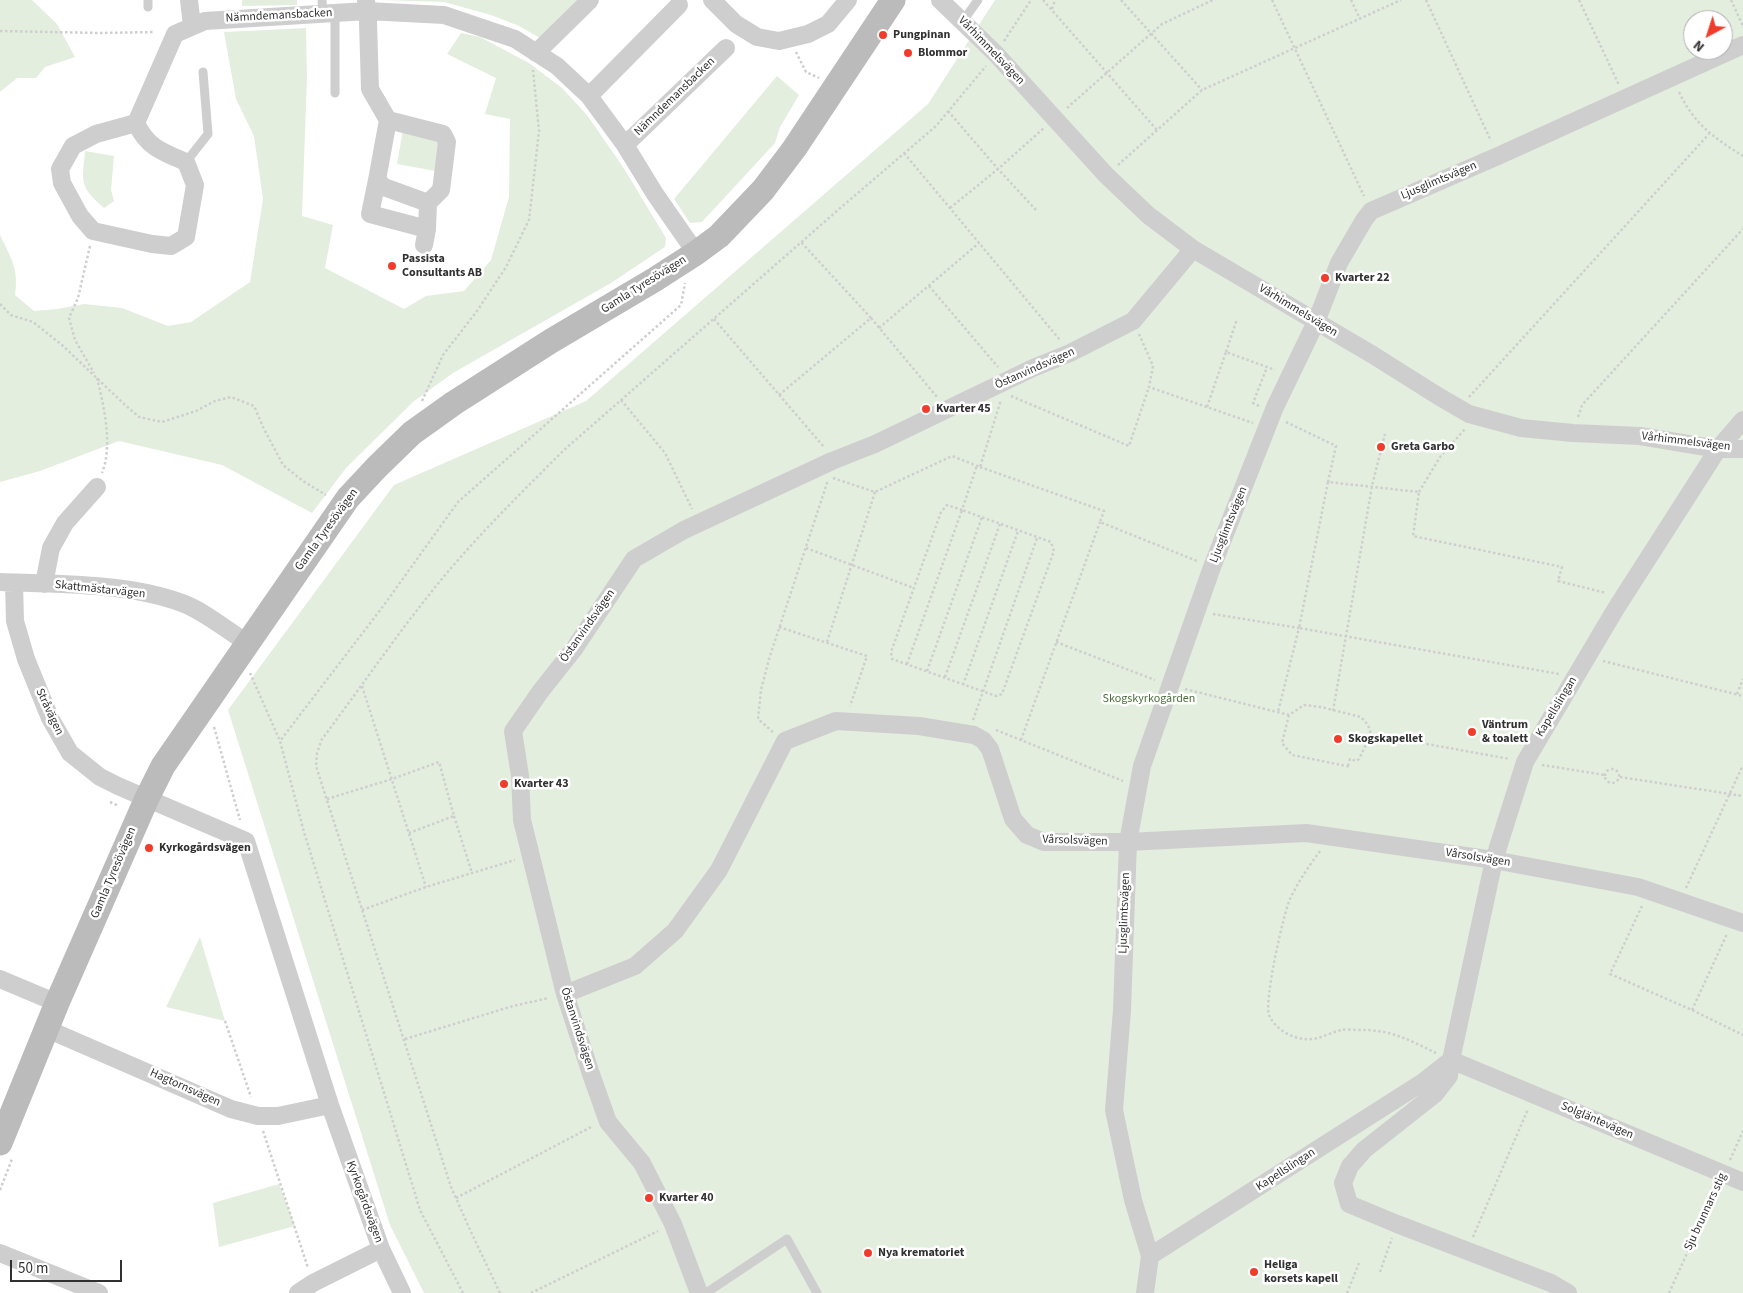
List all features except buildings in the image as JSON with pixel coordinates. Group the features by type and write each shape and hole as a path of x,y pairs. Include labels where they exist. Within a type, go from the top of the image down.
{"street":[{"path":"189,0 192,26"},
{"path":"534,57 590,0"},
{"path":"712,0 736,24 757,38 780,41 808,34 828,24 848,0"},
{"name":"Gamla Tyresövägen","path":"6,1150 47,1029 146,798 163,766 247,654 348,498 412,434 454,403 696,253 719,236 763,190 794,149 893,0"},
{"name":"Vårhimmelsvägen","path":"940,0 996,54 1106,175 1148,216 1193,248 1464,411 1521,428 1572,433 1640,436 1718,449 1743,449"},
{"path":"588,96 678,5"},
{"path":"367,6 370,89 388,120 370,214 425,237 428,203 441,190 447,142 443,134 388,120"},
{"name":"Nämndemansbacken","path":"136,123 175,34 205,21 367,6 444,15 515,39 534,57 557,66 588,96 625,146 655,194 696,253"},
{"name":"Ljusglimtsvägen","path":"1150,1256 1133,1200 1114,1110 1122,1010 1128,842 1138,786 1142,766 1212,567 1271,418 1316,322 1339,263 1371,211 1498,156 1743,45"},
{"name":"Nämndemansbacken","path":"625,146 726,48"},
{"path":"136,123 142,136 156,149 186,162 195,185 186,237 171,246 152,244 93,231 80,216 62,183 60,168 73,146 96,134 136,123"},
{"path":"377,180 384,187 428,203"},
{"name":"Östanvindsvägen","path":"699,1293 673,1224 642,1162 607,1118 565,994 522,820 520,776 513,731 540,692 574,649 634,560 699,523 835,460 875,444 1008,380 1070,353 1133,321 1193,248"},
{"name":"Kapellslingan","path":"1568,1293 1551,1283 1349,1204 1343,1183 1350,1166 1364,1150 1435,1094 1449,1076 1494,860 1525,762 1622,598 1718,449 1743,420"},
{"path":"44,584 51,548 66,523 97,486"},
{"name":"Skattmästarvägen","path":"7,582 106,588 149,594 183,603 207,615 247,654"},
{"name":"Stråvägen","path":"7,582 15,621 26,659 50,718 70,753 100,777 146,798"},
{"path":"565,994 635,966 675,931 719,870 785,742 836,721 977,730"},
{"name":"Vårsolsvägen","path":"977,730 990,749 1012,819 1026,835 1044,842 1128,842 1306,833 1494,860 1638,887 1738,922"},
{"path":"146,798 246,841"},
{"name":"Kyrkogårdsvägen","path":"246,841 330,1105 381,1249 402,1293"},
{"path":"0,979 58,1003"},
{"name":"Hagtornsvägen","path":"47,1029 231,1109 258,1116 278,1116 330,1105"},
{"name":"Kapellslingan","path":"1150,1256 1424,1082 1451,1060"},
{"name":"Solgläntevägen","path":"1451,1060 1743,1182"},
{"path":"305,1288 381,1249"},
{"path":"0,1253 99,1293"},
{"path":"1145,1293 1150,1256"}],"lane":[{"path":"963,21 978,0"},
{"path":"327,9 335,93"},
{"path":"186,162 208,134 203,72"},
{"path":"706,1293 787,1239 817,1293"}],"path":[{"path":"500,1293 456,1198 362,910 316,766 317,753 322,739 418,609 484,531 564,450 936,126 996,54 1031,0"},
{"path":"1043,0 1157,130"},
{"path":"1052,9 1055,0"},
{"path":"1120,0 1202,90"},
{"path":"950,208 998,169 1162,24 1213,0"},
{"path":"1272,0 1371,211"},
{"path":"1351,0 1360,19"},
{"path":"1106,175 1202,90 1401,0"},
{"path":"1426,0 1498,156"},
{"path":"1579,0 1625,99"},
{"path":"1731,0 1743,26"},
{"path":"0,31 155,32"},
{"path":"794,37 796,56 806,72 823,80"},
{"path":"420,408 443,354 477,311 506,267 529,220 539,131 534,57"},
{"path":"1672,78 1694,119 1709,134 1743,156"},
{"path":"948,111 1036,210"},
{"path":"1622,598 1558,581 1562,567 1413,536 1419,492 1440,457 1464,432 1464,411 1709,134"},
{"path":"904,153 1070,353"},
{"path":"1572,433 1582,405 1743,228"},
{"path":"93,231 78,298 69,318 75,340 96,377 104,409 107,460 97,486"},
{"path":"801,242 880,328 946,409"},
{"path":"880,328 979,243"},
{"path":"280,741 384,605 458,502 681,304 686,282"},
{"path":"929,286 1008,380"},
{"path":"0,304 12,315 34,322 96,377 122,403 140,417 162,422 196,411 215,401 231,398 254,406 283,465 302,480 331,498"},
{"path":"779,395 871,318"},
{"path":"1207,407 1238,319"},
{"path":"714,320 835,460"},
{"path":"907,664 1004,393 1129,446 1149,387 1153,366 1133,321"},
{"path":"1226,352 1290,376"},
{"path":"1267,367 1253,404 1271,418"},
{"path":"1149,387 1207,407 1271,418 1336,446 1299,628 1278,712"},
{"path":"621,400 665,453 699,523"},
{"path":"1333,711 1372,486 1385,434"},
{"path":"785,742 758,719 761,690 779,628 829,477 876,492 952,456 1104,511 1021,740"},
{"path":"1328,482 1419,492"},
{"path":"827,642 876,492"},
{"path":"947,505 982,517 1051,542 1054,551 1002,694 996,696 892,659 891,652 941,512 947,505"},
{"path":"927,671 982,517"},
{"path":"1100,522 1212,567"},
{"path":"945,678 1000,524"},
{"path":"963,684 1018,530"},
{"path":"1038,538 972,721 977,730 1021,740 1138,786"},
{"path":"806,548 914,588"},
{"path":"1197,611 1575,677"},
{"path":"779,628 867,656 845,721"},
{"path":"1056,642 1170,686 1289,715"},
{"path":"247,654 280,741 304,832 420,1210 463,1293"},
{"path":"1586,658 1743,696"},
{"path":"1736,694 1743,679"},
{"path":"362,686 426,887"},
{"path":"1304,705 1333,711 1361,717 1368,725 1371,734 1359,759 1350,760 1350,766 1292,755 1282,743 1289,715 1304,705"},
{"path":"213,726 246,841"},
{"path":"1371,734 1605,775"},
{"path":"327,799 439,762 472,873"},
{"path":"1680,902 1743,765"},
{"path":"1605,775 1609,769 1614,769 1620,777"},
{"path":"1605,775 1606,780 1611,784 1616,783 1620,777"},
{"path":"1620,777 1743,796"},
{"path":"409,833 454,816"},
{"path":"1330,836 1309,866 1290,900 1280,932 1270,991 1269,1013 1276,1025 1287,1034 1306,1040 1342,1030 1382,1031 1397,1034 1451,1060"},
{"path":"362,910 426,887 530,855"},
{"path":"1649,891 1610,974 1743,1035"},
{"path":"1692,1010 1738,922"},
{"path":"404,1039 513,1006 565,994"},
{"path":"225,1021 258,1116 305,1288"},
{"path":"1468,1250 1534,1095"},
{"path":"456,1198 607,1118"},
{"name":"Sju brunnars stig","path":"1669,1293 1743,1131"},
{"path":"0,1190 6,1150"},
{"path":"531,1293 673,1224"},
{"path":"1380,1272 1397,1224"},
{"path":"1347,1293 1359,1263"}],"green space":[{"path":"0,0 32,0 57,24 75,57 45,67 36,78 17,78 0,92"},
{"path":"242,0 297,0 297,5 242,6"},
{"path":"381,0 582,0 540,38 519,26 491,15 444,2"},
{"name":"Skogskyrkogården","path":"995,0 1743,0 1743,1293 424,1293 390,1225 228,710 394,485 586,401 928,104"},
{"path":"306,28 307,78 302,216 333,225 325,268 404,309 426,296 464,291 491,260 509,197 510,119 485,114 496,78 447,54 461,33 480,37 529,63 562,88 587,115 623,167 666,238 665,247 611,283 453,373 413,402 346,468 312,513 222,465 119,441 40,471 0,482 0,235 11,257 15,271 15,295 34,311 84,304 122,308 168,326 191,322 250,282 263,199 254,136 236,99 224,32"},
{"path":"777,76 799,95 780,127 775,143 702,222 690,223 674,199"},
{"path":"403,130 441,137 435,171 397,164"},
{"path":"85,151 114,156 111,190 114,201 104,208 86,189 84,183"},
{"path":"200,937 225,1021 166,1007"},
{"path":"279,1184 295,1226 219,1247 213,1203"}],"place":[{"name":"Pungpinan","path":"883,35"},
{"name":"Blommor","path":"908,53"},
{"name":"Passista Consultants AB","path":"392,266"},
{"name":"Kvarter 22","path":"1325,278"},
{"name":"Kvarter 45","path":"926,409"},
{"name":"Greta Garbo","path":"1381,447"},
{"name":"Väntrum & toalett","path":"1472,732"},
{"name":"Skogskapellet","path":"1338,739"},
{"name":"Kvarter 43","path":"504,784"},
{"name":"Kyrkogårdsvägen","path":"149,848"},
{"name":"Kvarter 40","path":"649,1198"},
{"name":"Nya krematoriet","path":"868,1253"},
{"name":"Heliga korsets kapell","path":"1254,1272"}]}
